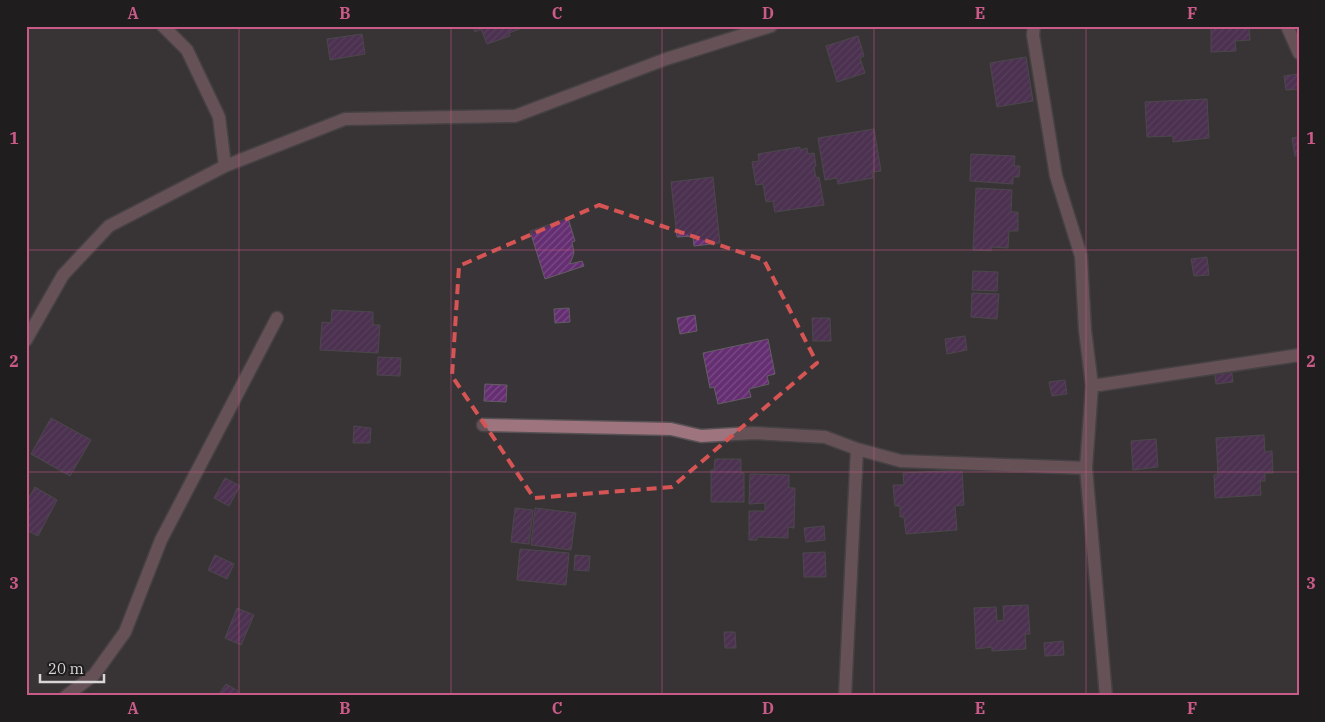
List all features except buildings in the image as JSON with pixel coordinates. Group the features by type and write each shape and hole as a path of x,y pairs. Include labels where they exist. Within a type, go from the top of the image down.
{"street":[{"path":"163,26 187,50 219,117 225,166"},
{"path":"26,340 63,275 108,226 225,166 345,119 515,116 666,59 770,26"},
{"path":"1034,26 1033,35 1056,176 1080,256 1085,330 1092,386 1086,468 1106,696"},
{"path":"1287,26 1299,53"},
{"path":"66,696 94,675 125,632 161,540 277,318"},
{"path":"1092,386 1299,356"},
{"path":"482,426 671,429 701,436 754,433 816,436 825,437 857,449 901,461 1086,468"},
{"path":"845,696 857,449"}],"highlighted area":[{"path":"599,205 764,260 817,363 672,487 534,498 452,376 459,266"}]}
